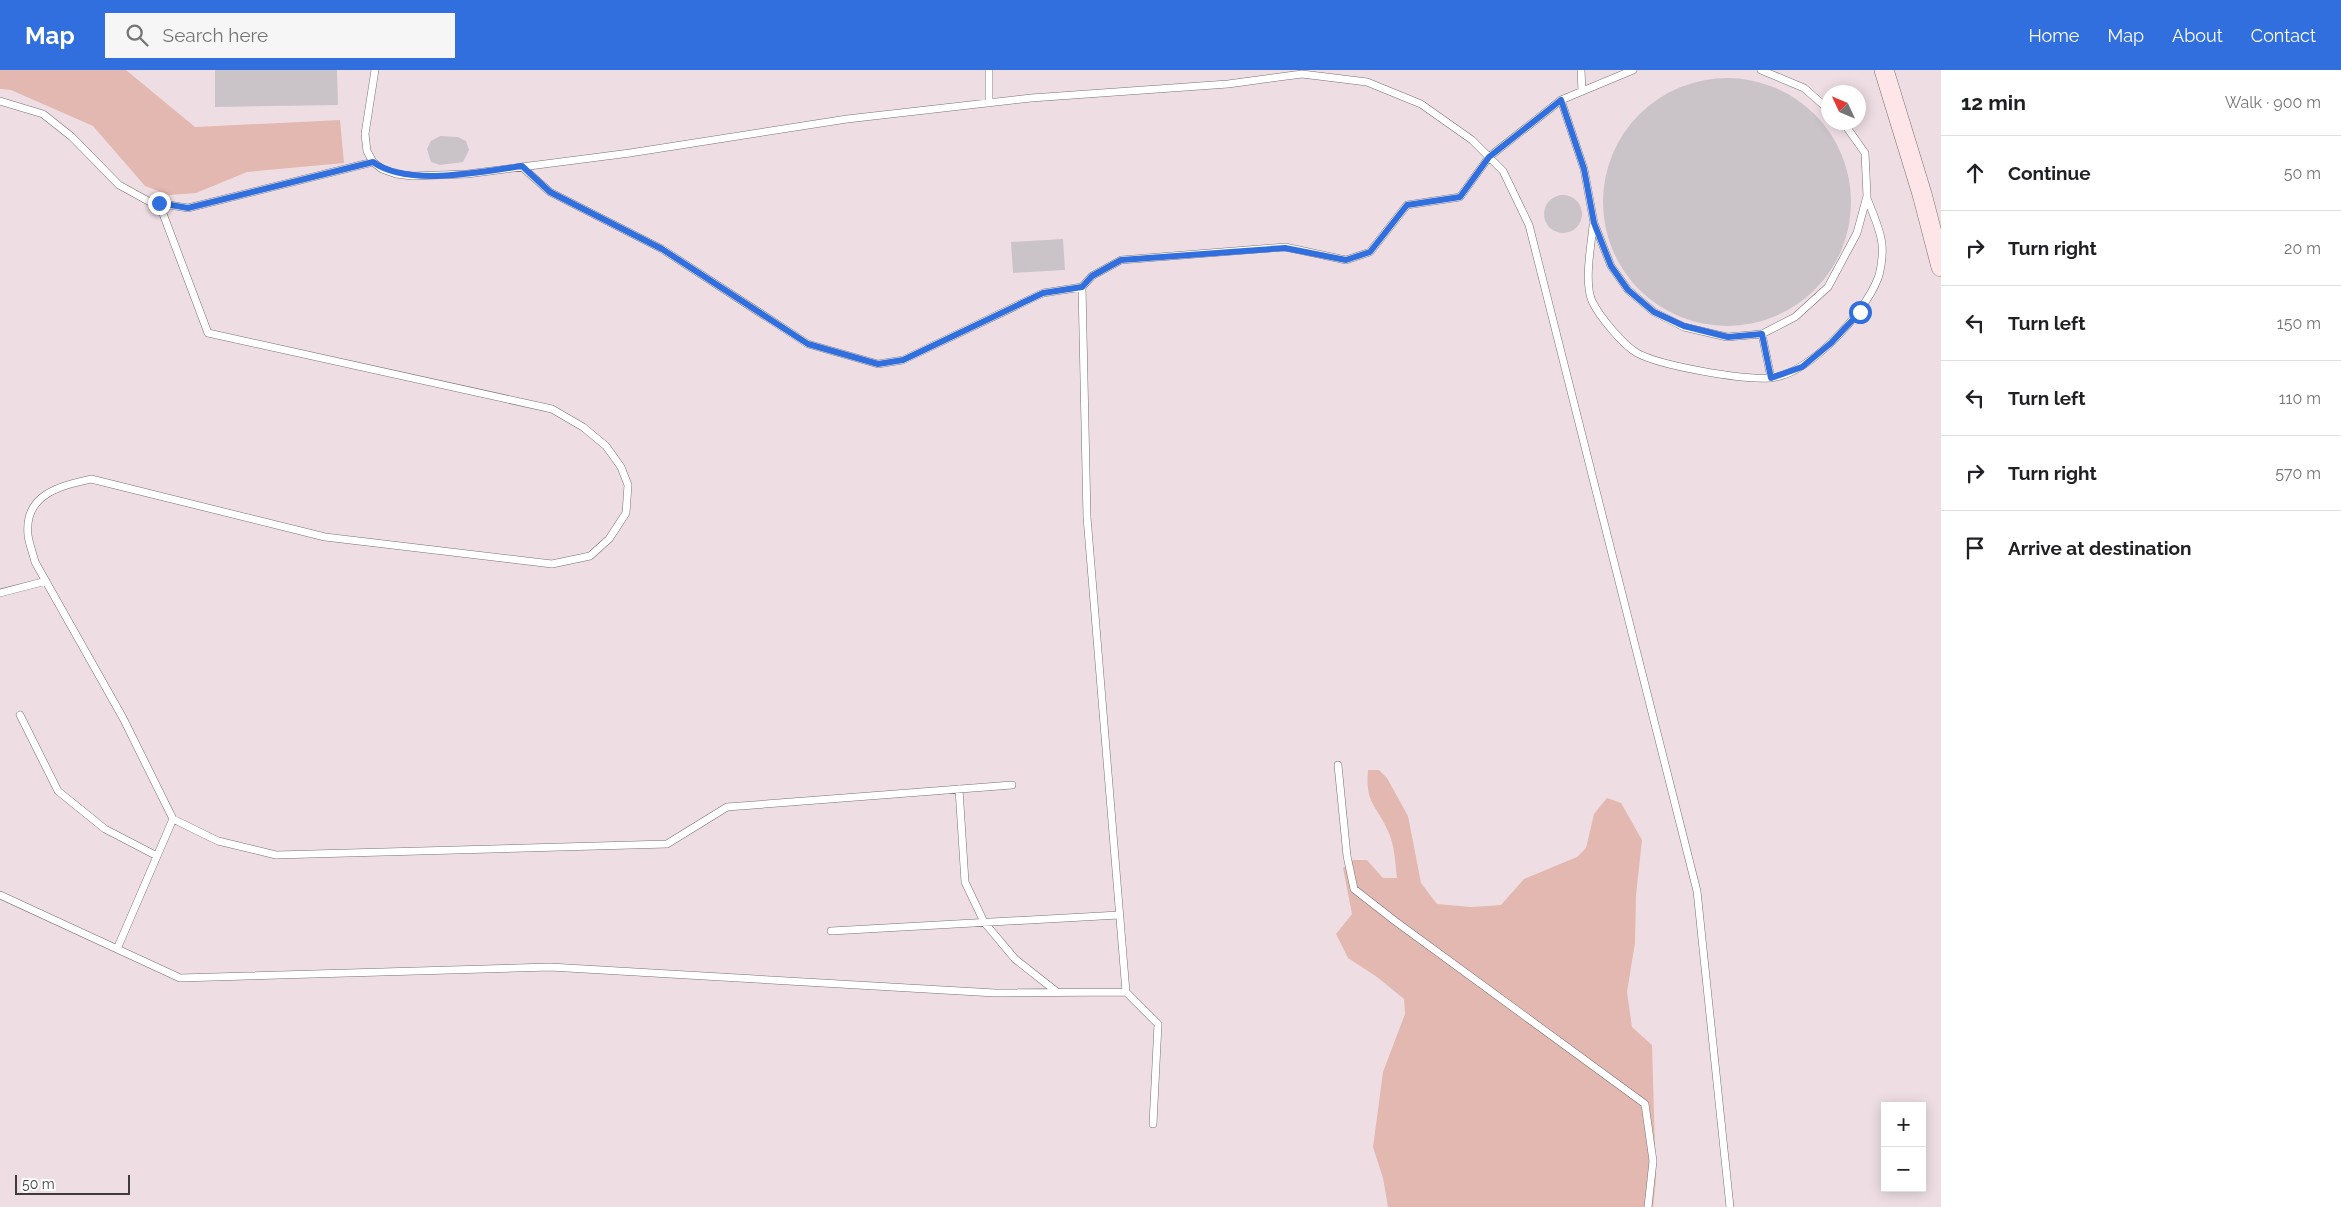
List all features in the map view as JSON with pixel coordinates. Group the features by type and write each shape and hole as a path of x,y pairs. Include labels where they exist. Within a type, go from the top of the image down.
{"main road":[{"path":"1884,70 1922,194 1941,267"}],"lane":[{"path":"375,70 365,134 367,151 373,162 382,169 396,174 412,176 467,174 630,153 847,119 1031,98 1228,84 1302,74 1367,82 1421,104 1472,140 1503,172 1529,225 1697,891 1730,1207"},
{"path":"988,103 989,70"},
{"path":"1581,70 1582,91"},
{"path":"522,166 550,192 662,249 808,344 878,364 903,360 1043,293 1082,287 1092,276 1121,260 1285,248 1346,260 1370,252 1407,205 1460,197 1489,157 1561,100 1633,70"},
{"path":"1761,70 1804,88 1821,103"},
{"path":"1561,100 1584,169 1594,223 1611,266 1628,290 1654,312 1684,326 1728,337 1762,334 1795,317 1828,287 1857,233 1867,196"},
{"path":"0,101 43,114 72,137 119,185 150,202 188,208 373,162"},
{"path":"1594,223 1589,274 1592,300 1610,327 1635,352 1659,362 1727,374 1771,378 1802,367 1831,343 1860,312 1879,278 1882,244 1867,196 1865,153 1849,130"},
{"path":"159,203 208,333 552,409 583,427 606,446 621,467 628,486 626,513 609,539 590,556 552,564 325,537 91,479 59,486 40,499 29,514 28,535 35,562 123,718 173,819 218,841 276,855 667,844 727,806 1012,785"},
{"path":"1082,287 1087,517 1119,915 1126,992 1158,1024 1153,1124"},
{"path":"1762,334 1771,378"},
{"path":"0,593 46,581"},
{"path":"20,715 58,791 105,829 157,856"},
{"path":"1338,765 1347,856 1354,889 1395,922 1645,1104 1653,1161 1648,1207"},
{"path":"958,789 965,882 984,922 1015,959 1057,992"},
{"path":"117,949 173,819"},
{"path":"0,895 180,978 550,967 995,993 1126,992"},
{"path":"832,931 1119,915"}],"shaded area":[{"path":"0,70 126,70 195,127 340,120 344,163 247,172 196,193 169,195 145,186 93,126 11,90 0,89"},
{"path":"13,70 1941,70 1941,1207 0,1207 0,89 10,90"},
{"path":"1368,770 1379,770 1387,778 1408,816 1421,883 1437,904 1471,907 1501,905 1524,879 1577,857 1586,848 1594,814 1607,798 1621,803 1642,840 1636,895 1635,943 1627,992 1632,1027 1652,1045 1656,1179 1653,1207 1388,1207 1383,1178 1373,1147 1383,1072 1405,1014 1404,999 1377,977 1348,958 1336,934 1352,914 1343,868 1353,860 1367,860 1383,878 1397,878 1392,842 1384,822 1372,803 1368,790"}],"building":[{"path":"215,70 337,70 338,105 215,107"},
{"path":"1727,78 1763,83 1796,99 1815,114 1821,121 1821,130 1828,130 1836,144 1846,166 1850,190 1850,214 1846,238 1830,271 1815,290 1796,305 1763,321 1727,326 1691,321 1658,305 1639,290 1624,271 1608,238 1603,202 1608,166 1624,133 1639,114 1658,99 1691,83"},
{"path":"440,136 458,137 466,141 469,150 463,162 440,165 431,162 427,149 431,141"},
{"path":"1563,195 1576,201 1582,214 1576,227 1563,233 1550,227 1544,214 1550,201"},
{"path":"1063,239 1065,270 1013,273 1011,242"}],"route":[{"path":"159,203 188,208 373,162 382,169 396,174 412,176 467,174 522,166 550,192 662,249 808,344 878,364 903,360 1043,293 1082,287 1092,276 1121,260 1285,248 1346,260 1370,252 1407,205 1460,197 1489,157 1561,100 1584,169 1594,223 1611,266 1628,290 1654,312 1684,326 1728,337 1762,334 1771,378 1802,367 1831,343 1860,312"}]}
